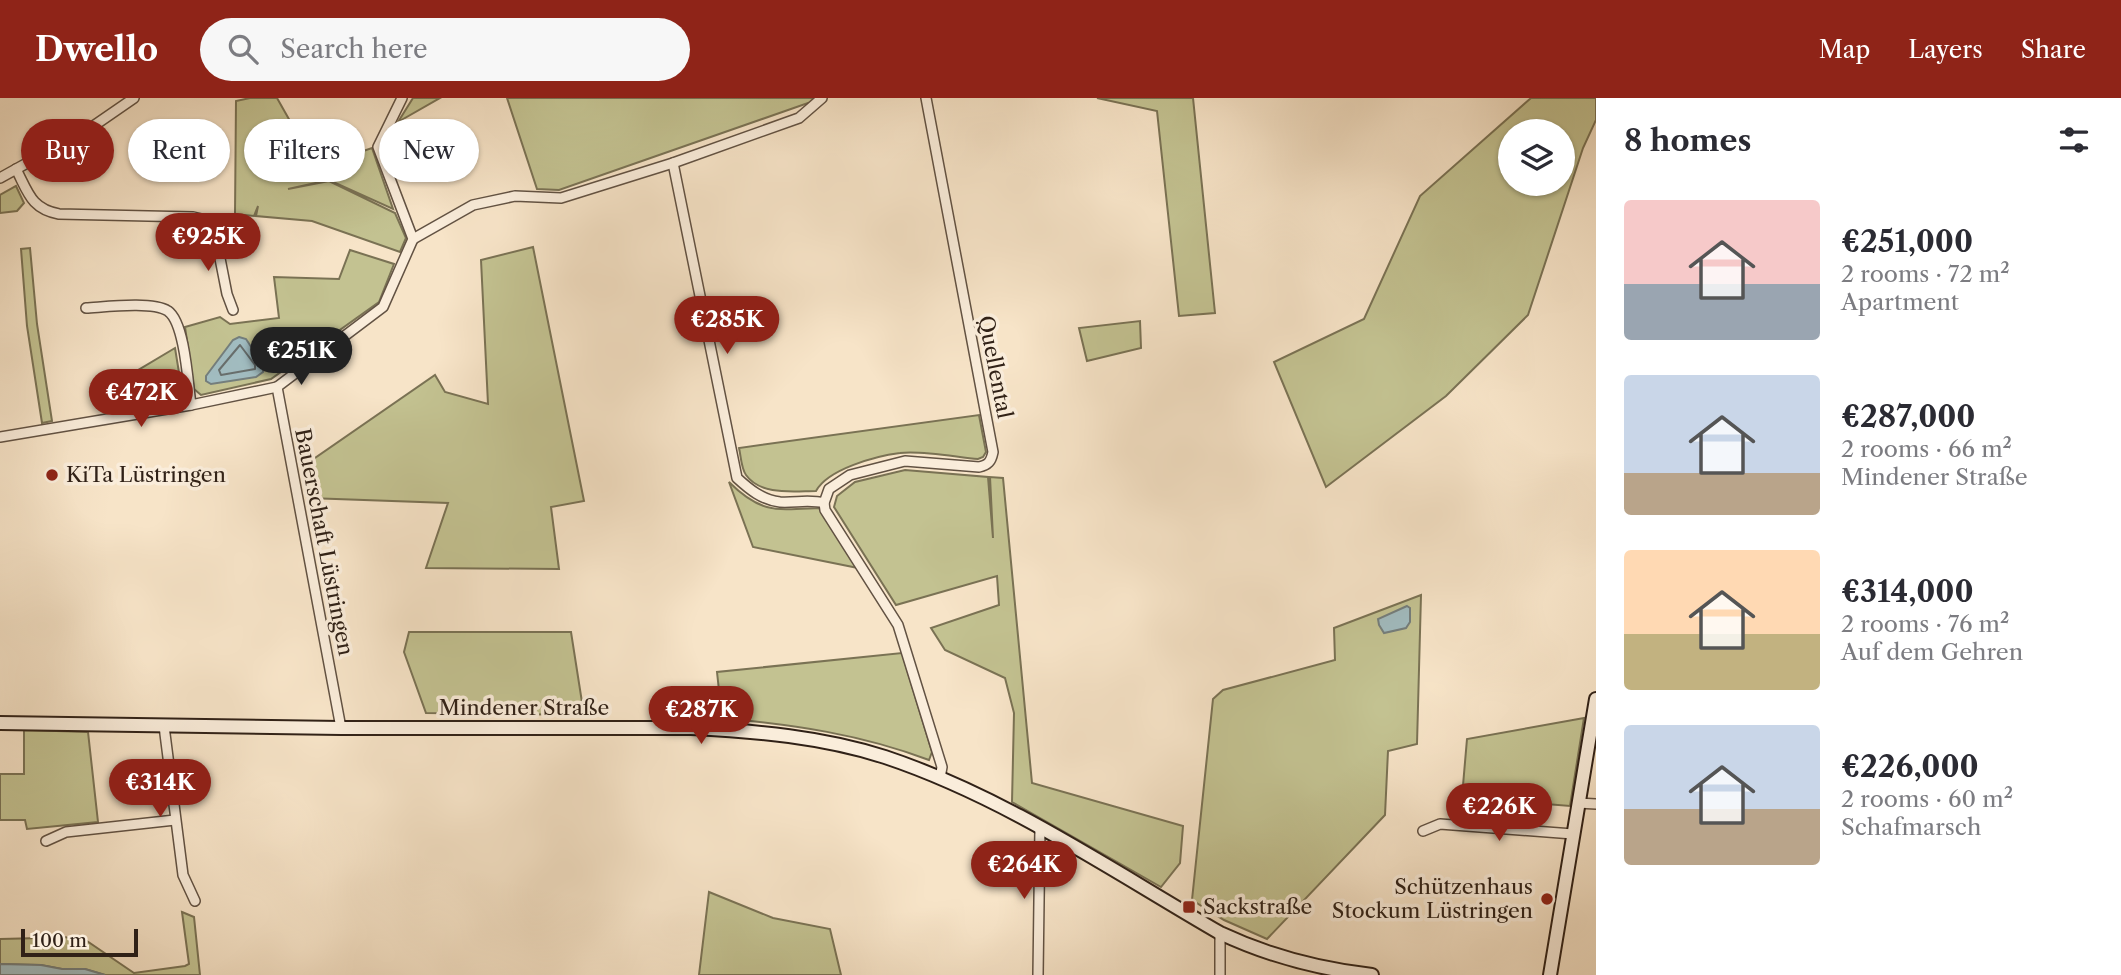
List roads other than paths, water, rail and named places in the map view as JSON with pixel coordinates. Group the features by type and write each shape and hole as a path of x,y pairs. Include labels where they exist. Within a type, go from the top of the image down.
{"main road":[{"path":"1550,975 1596,699"},
{"name":"Mindener Straße","path":"0,723 742,731 842,746 884,757 940,778 1040,827 1220,933 1250,947 1292,961 1372,975"}],"street":[{"path":"2,174 93,127 134,98"},
{"path":"402,98 378,147 413,239"},
{"path":"0,437 191,405 277,387 383,307 413,239 473,205 515,196 561,198 673,163 799,118 822,98"},
{"name":"Quellental","path":"824,503 829,489 850,475 861,472 905,461 979,467 992,460 991,439 926,98"},
{"path":"673,163 737,478 752,492 779,502 813,500 824,503 825,510 898,625 942,767 940,778"},
{"path":"16,169 35,205 45,212 193,217 206,220 214,228 227,294 233,310"},
{"path":"86,308 144,305 167,311 179,325 191,405"},
{"name":"Bauerschaft Lüstringen","path":"277,387 341,728"},
{"path":"164,726 183,875 195,901"},
{"path":"1578,803 1596,804"},
{"path":"46,841 66,832 175,820"},
{"path":"1423,831 1440,824 1573,834"},
{"path":"1038,975 1040,827"},
{"path":"1220,933 1220,975"}],"water":[{"path":"239,337 246,339 263,365 263,372 256,377 211,384 206,381 206,376 233,340"},
{"path":"1407,606 1410,608 1410,622 1406,628 1384,633 1378,619"},
{"path":"0,964 85,969 105,975 0,975"}],"place":[{"name":"KiTa Lüstringen","path":"52,475"},
{"name":"Schützenhaus Stockum Lüstringen","path":"1547,899"},
{"name":"Sackstraße","path":"1189,907"}]}
